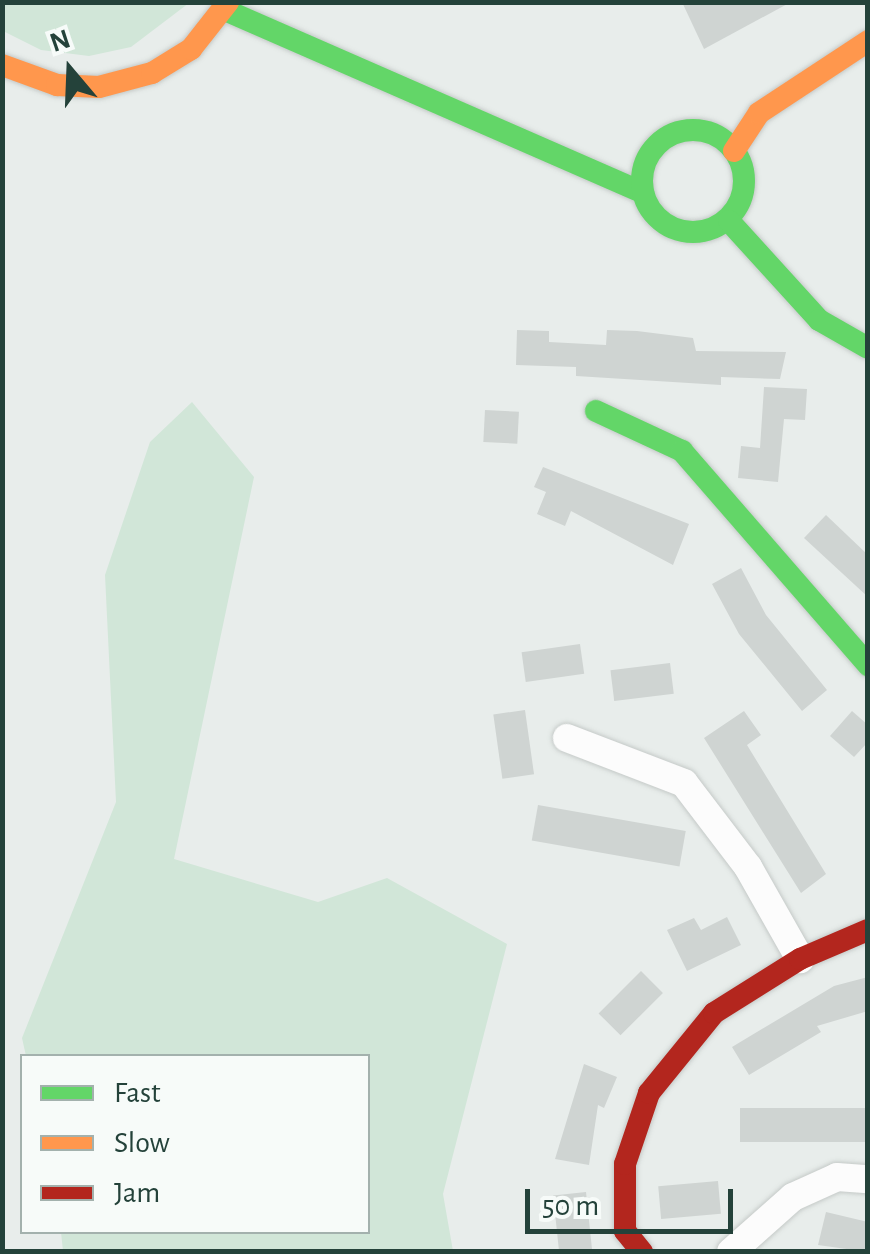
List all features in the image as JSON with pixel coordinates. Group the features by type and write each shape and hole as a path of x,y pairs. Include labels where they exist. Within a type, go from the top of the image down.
{"street":[{"path":"2,65 57,85 116,82 152,74 191,49 227,6 518,142 643,193 677,228 729,221"},
{"path":"734,151 760,113 868,41"},
{"path":"518,142 614,150 653,147 700,130 734,151 745,181 729,221"},
{"path":"643,193 653,147"},
{"path":"729,221 820,320 868,348"},
{"path":"596,411 682,451 868,664"},
{"path":"566,738 684,783 748,867 800,960"},
{"path":"642,1252 625,1231 625,1164 649,1093 714,1013 800,960 868,930"},
{"path":"731,1252 793,1197 837,1177 868,1178"}],"green space":[{"path":"2,3 189,3 131,47 89,56 41,50 3,31"},
{"path":"192,402 254,477 174,859 318,902 387,878 507,944 443,1194 453,1251 63,1251 61,1234 370,1234 370,1054 26,1054 22,1038 116,802 105,575 150,442"}],"building":[{"path":"682,2 791,2 704,49"},
{"path":"517,330 549,331 549,342 606,345 607,330 637,331 693,338 696,351 786,352 780,379 721,377 721,385 576,376 576,367 516,365"},
{"path":"764,387 807,389 805,420 784,419 778,482 738,478 741,446 760,448"},
{"path":"485,410 519,412 517,444 483,442"},
{"path":"543,467 689,524 673,565 571,511 565,526 537,514 546,492 534,487"},
{"path":"826,515 868,555 868,597 804,538"},
{"path":"741,568 766,615 827,690 802,711 739,634 712,584"},
{"path":"580,644 584,674 526,682 522,652"},
{"path":"670,663 674,694 614,701 610,670"},
{"path":"525,710 534,774 502,779 493,714"},
{"path":"744,711 761,735 747,745 826,874 801,893 704,738"},
{"path":"852,711 868,725 868,742 854,757 830,736"},
{"path":"538,805 686,831 679,867 532,840"},
{"path":"727,917 741,945 687,971 667,930 694,918 701,930"},
{"path":"641,971 663,993 620,1035 599,1013"},
{"path":"868,977 868,1011 817,1026 821,1032 749,1075 732,1047 834,986"},
{"path":"584,1064 617,1077 604,1108 598,1105 589,1165 555,1159"},
{"path":"740,1108 868,1108 868,1142 740,1142"},
{"path":"718,1181 721,1214 661,1219 658,1186"},
{"path":"586,1192 592,1252 559,1252 553,1195"},
{"path":"826,1212 868,1222 868,1252 818,1245"}],"traffic: fast":[{"path":"225,10 643,193"},
{"path":"693,130 712,134 729,145 740,162 744,181 740,200 729,217 712,228 693,232 674,228 657,217 646,200 642,181 646,162 657,145 674,134 693,130"},
{"path":"729,221 819,320 868,348"},
{"path":"596,411 682,451 868,665"}],"traffic: slow":[{"path":"2,65 57,85 99,87 152,73 191,49 228,2"},
{"path":"734,151 759,113 868,41"}],"traffic: jam":[{"path":"642,1252 625,1231 625,1164 649,1093 714,1013 800,959 868,930"}]}
